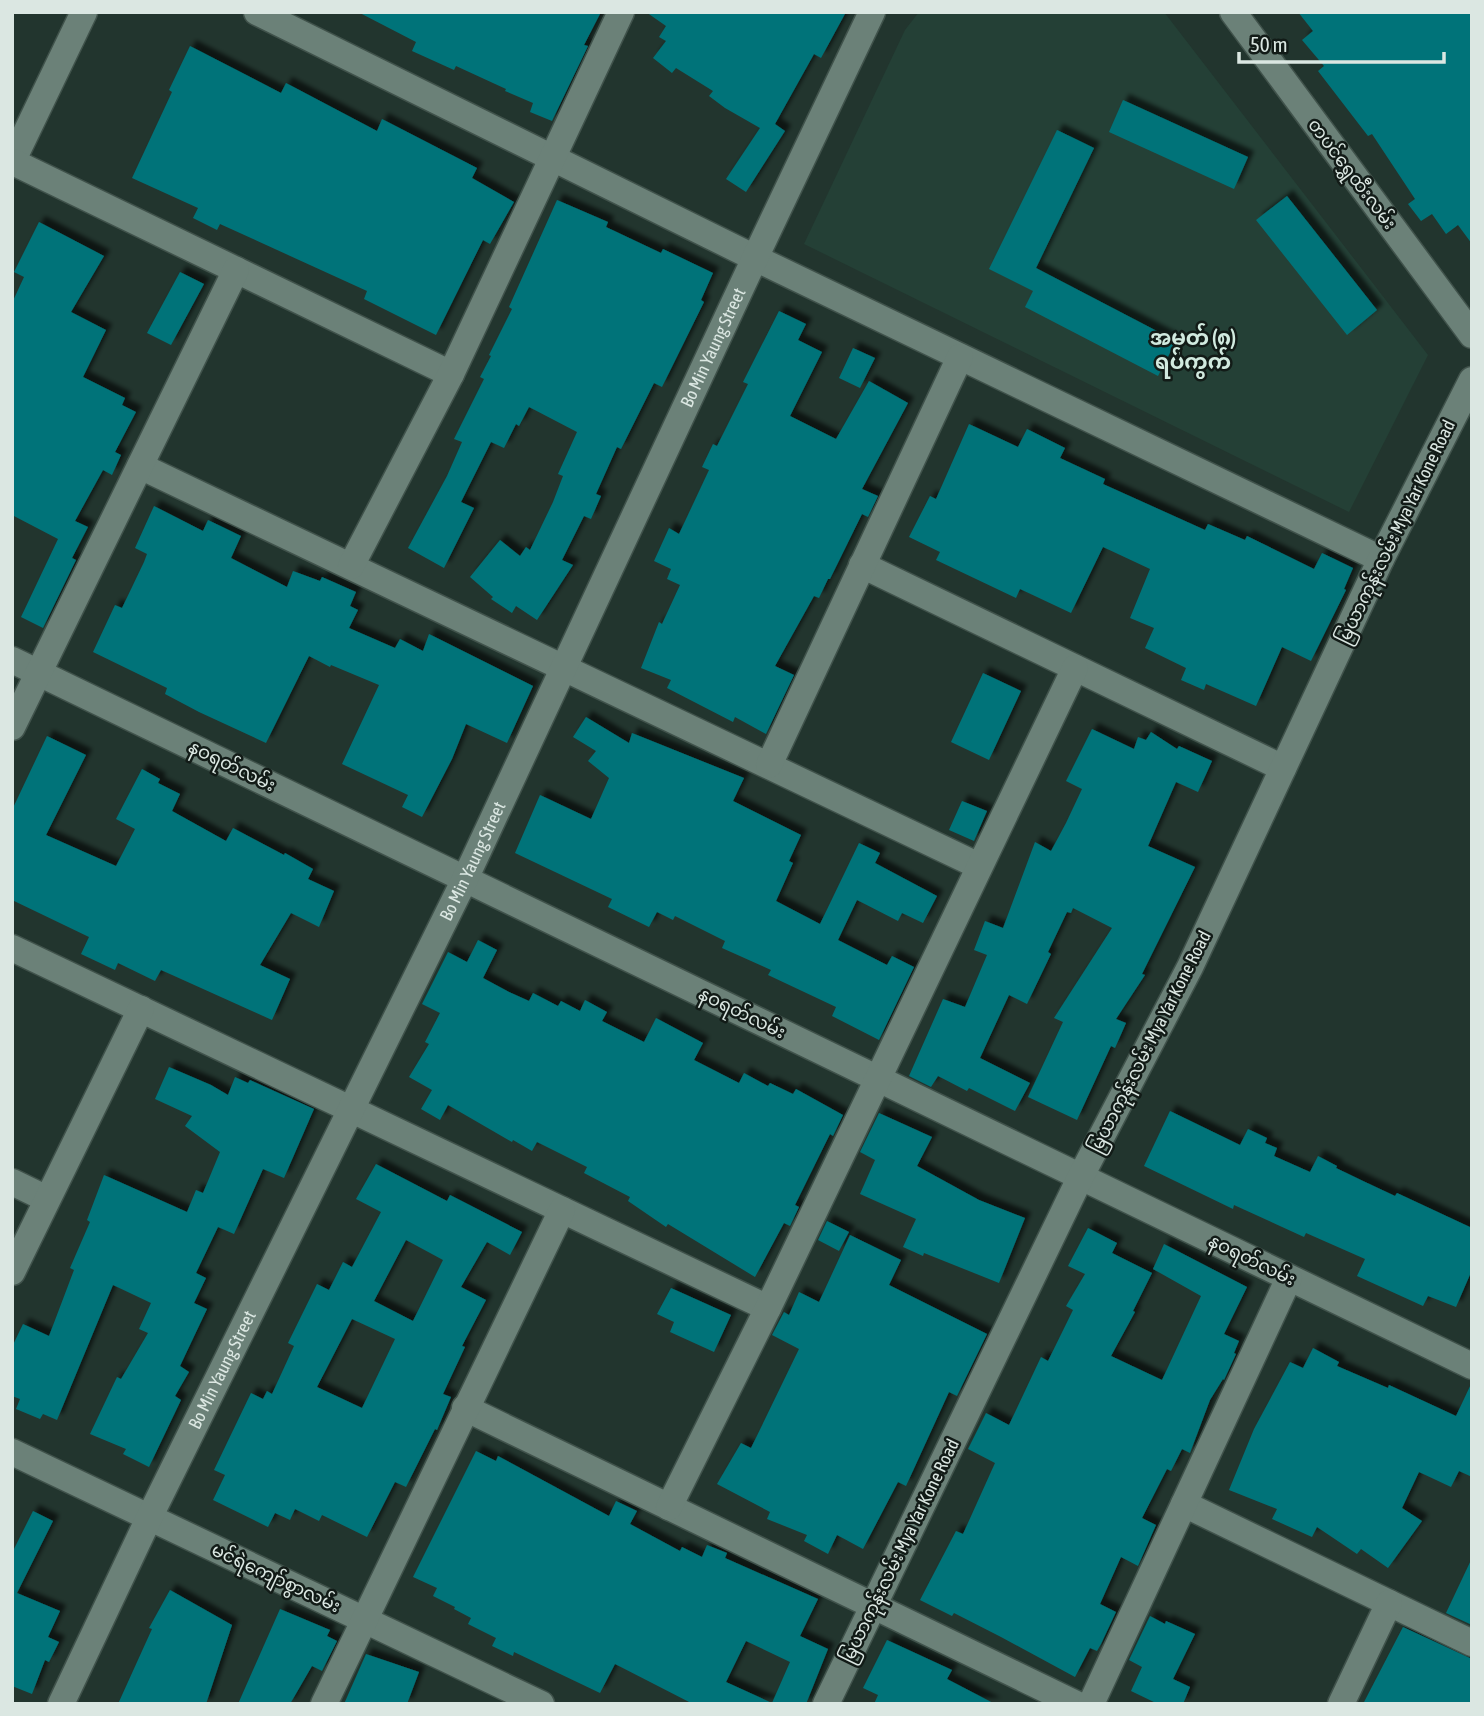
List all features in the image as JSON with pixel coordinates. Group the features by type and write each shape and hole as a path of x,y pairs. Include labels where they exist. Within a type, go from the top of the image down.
{"street":[{"path":"84,12 12,162 451,374"},
{"path":"257,12 755,258 1381,559"},
{"path":"351,566 451,374 621,12"},
{"name":"Bo Min Yaung Street","path":"61,1704 149,1518 465,879 872,12"},
{"name":"တပင်ရွှေထီးလမ်း","path":"1233,12 1472,335"},
{"path":"12,727 236,270"},
{"path":"769,765 960,357"},
{"name":"မြယာကုန်းလမ်း Mya Yar Kone Road","path":"826,1704 1080,1176 1190,967 1381,559 1472,380"},
{"path":"140,466 979,866"},
{"path":"862,565 1283,768"},
{"name":"နဝရတ်လမ်း","path":"12,660 1472,1366"},
{"path":"670,1507 1074,668"},
{"path":"12,948 768,1308"},
{"path":"12,1272 141,1009"},
{"path":"12,1182 47,1199"},
{"path":"324,1704 562,1210"},
{"path":"1091,1704 1289,1278"},
{"path":"465,1409 1076,1704"},
{"name":"မင်ရဲကျော်စွာလမ်း","path":"12,1452 541,1704"},
{"path":"1184,1504 1472,1643"},
{"path":"1342,1704 1389,1603"}],"shaded area":[{"path":"919,12 1164,12 1428,355 1349,512 804,244 905,30"}],"building":[{"path":"358,12 601,12 552,121 530,112 533,103 505,91 506,89 456,66 454,70 412,51 416,42"},
{"path":"646,12 846,12 821,58 814,54 775,124 785,131 746,192 726,179 760,128 709,96 713,91 676,68 672,73 653,58 666,41 659,37 666,26"},
{"path":"1298,12 1472,12 1472,244 1458,225 1446,234 1432,214 1421,221 1408,204 1415,199 1372,134 1368,136 1318,71 1324,66 1302,40 1313,31"},
{"path":"190,46 281,93 286,83 377,131 382,119 477,168 472,178 514,202 490,244 483,240 436,335 364,299 367,291 220,224 217,230 193,218 198,208 132,178"},
{"path":"1123,100 1248,157 1234,189 1109,132"},
{"path":"1057,130 1094,148 1036,268 1176,341 1158,376 1025,307 1033,291 989,269"},
{"path":"1287,196 1377,310 1347,335 1256,220"},
{"path":"557,200 608,222 606,227 661,253 663,249 713,273 701,300 704,302 662,387 654,383 621,449 617,447 596,494 601,496 591,519 584,516 562,560 573,565 537,620 516,606 512,613 491,599 493,597 470,577 500,540 520,556 526,547 530,550 553,502 563,476 558,474 577,432 529,407 519,426 516,424 504,448 491,442 461,502 474,508 444,568 408,548 462,442 454,439 484,379 480,377 512,309 509,307"},
{"path":"39,222 104,256 71,312 106,330 83,377 125,398 122,405 136,412 115,452 121,455 112,475 103,470 75,521 88,527 72,558 76,560 43,628 21,617 58,539 12,515 12,303 24,277 14,272"},
{"path":"180,272 204,284 171,345 147,333"},
{"path":"779,311 806,324 798,340 822,352 790,416 836,439 869,381 908,403 862,489 878,496 868,517 862,514 830,579 819,598 814,596 775,666 794,675 766,734 735,717 733,722 667,688 671,680 641,668 659,622 662,624 680,585 667,579 671,569 654,561 669,528 679,534 709,470 702,467 713,444 717,446 748,384 743,382"},
{"path":"853,348 875,358 860,388 839,378"},
{"path":"969,424 1018,447 1027,429 1065,448 1060,458 1105,479 1103,484 1205,530 1208,524 1245,540 1247,536 1314,569 1322,553 1353,568 1344,589 1346,590 1311,661 1282,647 1256,706 1206,684 1204,690 1181,680 1186,668 1145,648 1154,628 1130,618 1150,569 1103,547 1071,613 1020,589 1016,598 936,560 940,552 909,537 930,496 936,499"},
{"path":"154,506 203,531 208,520 241,536 231,558 287,587 293,571 320,581 322,577 356,592 350,606 358,610 349,628 395,648 400,639 423,651 429,634 533,686 507,743 466,724 452,759 422,817 402,807 408,795 342,764 379,685 331,665 330,667 309,656 266,743 199,712 165,694 167,688 93,652 115,605 122,608 144,562 147,554 135,548"},
{"path":"983,673 1021,691 989,760 951,742"},
{"path":"586,717 629,743 632,733 744,778 733,801 801,835 789,861 793,863 776,901 820,924 859,843 880,853 875,863 937,896 923,923 902,913 898,921 857,900 838,940 887,965 892,956 914,967 879,1040 832,1016 836,1007 768,975 771,970 722,948 725,941 675,916 673,920 657,912 649,927 608,907 612,899 515,853 540,795 591,819 609,778 588,761 596,751 573,737"},
{"path":"1092,729 1134,749 1138,737 1146,740 1151,732 1177,749 1179,746 1212,761 1198,792 1176,782 1148,846 1195,867 1142,974 1145,975 1116,1019 1126,1023 1115,1048 1111,1046 1077,1120 1028,1097 1063,1022 1054,1018 1112,928 1073,908 1071,913 1067,912 1027,1004 1009,995 980,1058 1030,1083 1015,1111 938,1076 931,1087 909,1076 943,999 965,1007 987,955 974,950 985,921 1003,928 1035,842 1051,851 1082,789 1066,781"},
{"path":"47,736 86,755 46,835 116,866 135,829 116,819 142,769 160,779 158,783 180,794 172,811 226,841 233,828 284,855 285,853 313,869 308,879 334,891 319,927 291,913 260,965 290,979 272,1020 161,970 155,981 118,963 115,970 81,954 89,937 12,900 12,810"},
{"path":"962,801 987,811 974,841 949,830"},
{"path":"478,940 497,950 483,978 509,992 529,1001 533,993 558,1006 561,1001 580,1011 585,1000 607,1012 602,1021 644,1042 656,1018 703,1043 694,1060 739,1083 744,1073 768,1086 770,1083 793,1094 796,1089 843,1115 833,1136 830,1134 795,1205 799,1207 790,1226 784,1223 755,1277 668,1224 666,1227 628,1201 630,1197 584,1173 587,1167 537,1142 532,1151 448,1105 440,1120 421,1109 432,1090 409,1077 429,1044 425,1042 440,1013 422,1004 448,952 467,962"},
{"path":"169,1067 228,1095 235,1077 248,1083 250,1080 314,1109 284,1178 263,1169 234,1234 218,1227 196,1273 206,1278 194,1303 207,1309 180,1366 189,1372 175,1396 181,1400 149,1467 123,1454 126,1449 90,1434 117,1377 121,1379 148,1333 139,1329 151,1303 113,1285 57,1420 43,1414 40,1419 16,1409 20,1399 12,1396 12,1347 23,1324 49,1336 74,1270 70,1268 90,1222 87,1220 104,1175 187,1212 196,1190 203,1193 220,1152 185,1126 192,1116 155,1099"},
{"path":"1170,1111 1240,1145 1248,1129 1267,1138 1265,1143 1277,1148 1274,1156 1310,1172 1318,1156 1337,1166 1336,1168 1395,1196 1397,1193 1472,1228 1472,1270 1456,1307 1428,1296 1423,1306 1357,1276 1365,1259 1306,1233 1304,1237 1234,1205 1233,1209 1144,1166"},
{"path":"879,1113 932,1137 917,1166 979,1200 1025,1218 999,1283 903,1247 916,1219 860,1194 875,1160 860,1152"},
{"path":"376,1164 447,1201 450,1195 522,1232 510,1255 487,1242 461,1287 486,1300 462,1346 465,1347 443,1394 451,1397 437,1430 435,1429 406,1487 395,1482 367,1537 322,1515 319,1521 295,1509 290,1520 275,1513 268,1527 213,1500 225,1475 214,1470 251,1393 263,1399 267,1391 272,1394 294,1346 288,1343 317,1284 329,1290 343,1262 352,1267 381,1212 356,1199","holes":["406,1240 443,1260 413,1321 374,1301","352,1319 395,1339 362,1408 317,1387"]},
{"path":"827,1221 849,1232 839,1251 818,1240"},
{"path":"1088,1228 1117,1243 1112,1253 1152,1273 1111,1356 1162,1380 1201,1296 1153,1269 1164,1244 1247,1287 1224,1334 1239,1341 1234,1353 1236,1354 1224,1380 1210,1400 1190,1453 1182,1449 1171,1471 1167,1469 1142,1518 1156,1525 1138,1566 1121,1557 1100,1604 1116,1612 1097,1651 1090,1648 1075,1677 954,1613 952,1616 920,1600 956,1531 963,1534 995,1463 968,1449 986,1413 1009,1425 1041,1357 1048,1361 1073,1310 1066,1306 1085,1274 1068,1266"},
{"path":"850,1235 901,1260 889,1285 987,1334 957,1396 949,1392 906,1486 898,1482 863,1549 837,1535 828,1554 804,1541 807,1535 767,1519 770,1512 717,1484 741,1443 751,1448 799,1349 772,1335 784,1312 789,1315 799,1292 819,1302"},
{"path":"671,1288 731,1315 714,1352 670,1332 674,1322 657,1314"},
{"path":"1313,1348 1339,1362 1337,1366 1388,1388 1389,1385 1456,1416 1472,1382 1472,1477 1459,1471 1451,1487 1419,1472 1402,1508 1422,1521 1388,1568 1361,1549 1357,1554 1317,1527 1312,1537 1272,1519 1277,1509 1229,1490 1254,1429 1290,1362 1303,1368"},
{"path":"476,1451 496,1461 498,1456 609,1516 616,1501 637,1511 630,1524 680,1551 682,1547 702,1557 707,1545 727,1553 725,1558 818,1599 800,1636 828,1649 806,1704 693,1704 615,1664 600,1693 514,1652 513,1656 492,1646 496,1638 468,1624 471,1618 433,1596 437,1588 413,1577","holes":["746,1641 790,1662 772,1703 726,1682"]},
{"path":"33,1511 53,1521 17,1593 60,1611 48,1637 59,1642 49,1662 45,1660 32,1694 12,1686 12,1553"},
{"path":"1472,1558 1472,1625 1446,1613"},
{"path":"170,1590 232,1625 206,1704 118,1704 152,1629 149,1628"},
{"path":"280,1609 330,1630 327,1636 337,1641 322,1671 312,1666 290,1704 238,1704"},
{"path":"1150,1616 1195,1634 1173,1679 1190,1687 1183,1704 1158,1704 1131,1691 1142,1667 1129,1660"},
{"path":"1403,1627 1472,1659 1472,1704 1363,1704"},
{"path":"887,1640 952,1670 947,1679 995,1704 874,1704 878,1695 863,1688"},
{"path":"366,1654 419,1672 407,1704 344,1704"}],"district":[{"name":"အမှတ် (၈) ရပ်ကွက်","path":"1193,350"}]}
